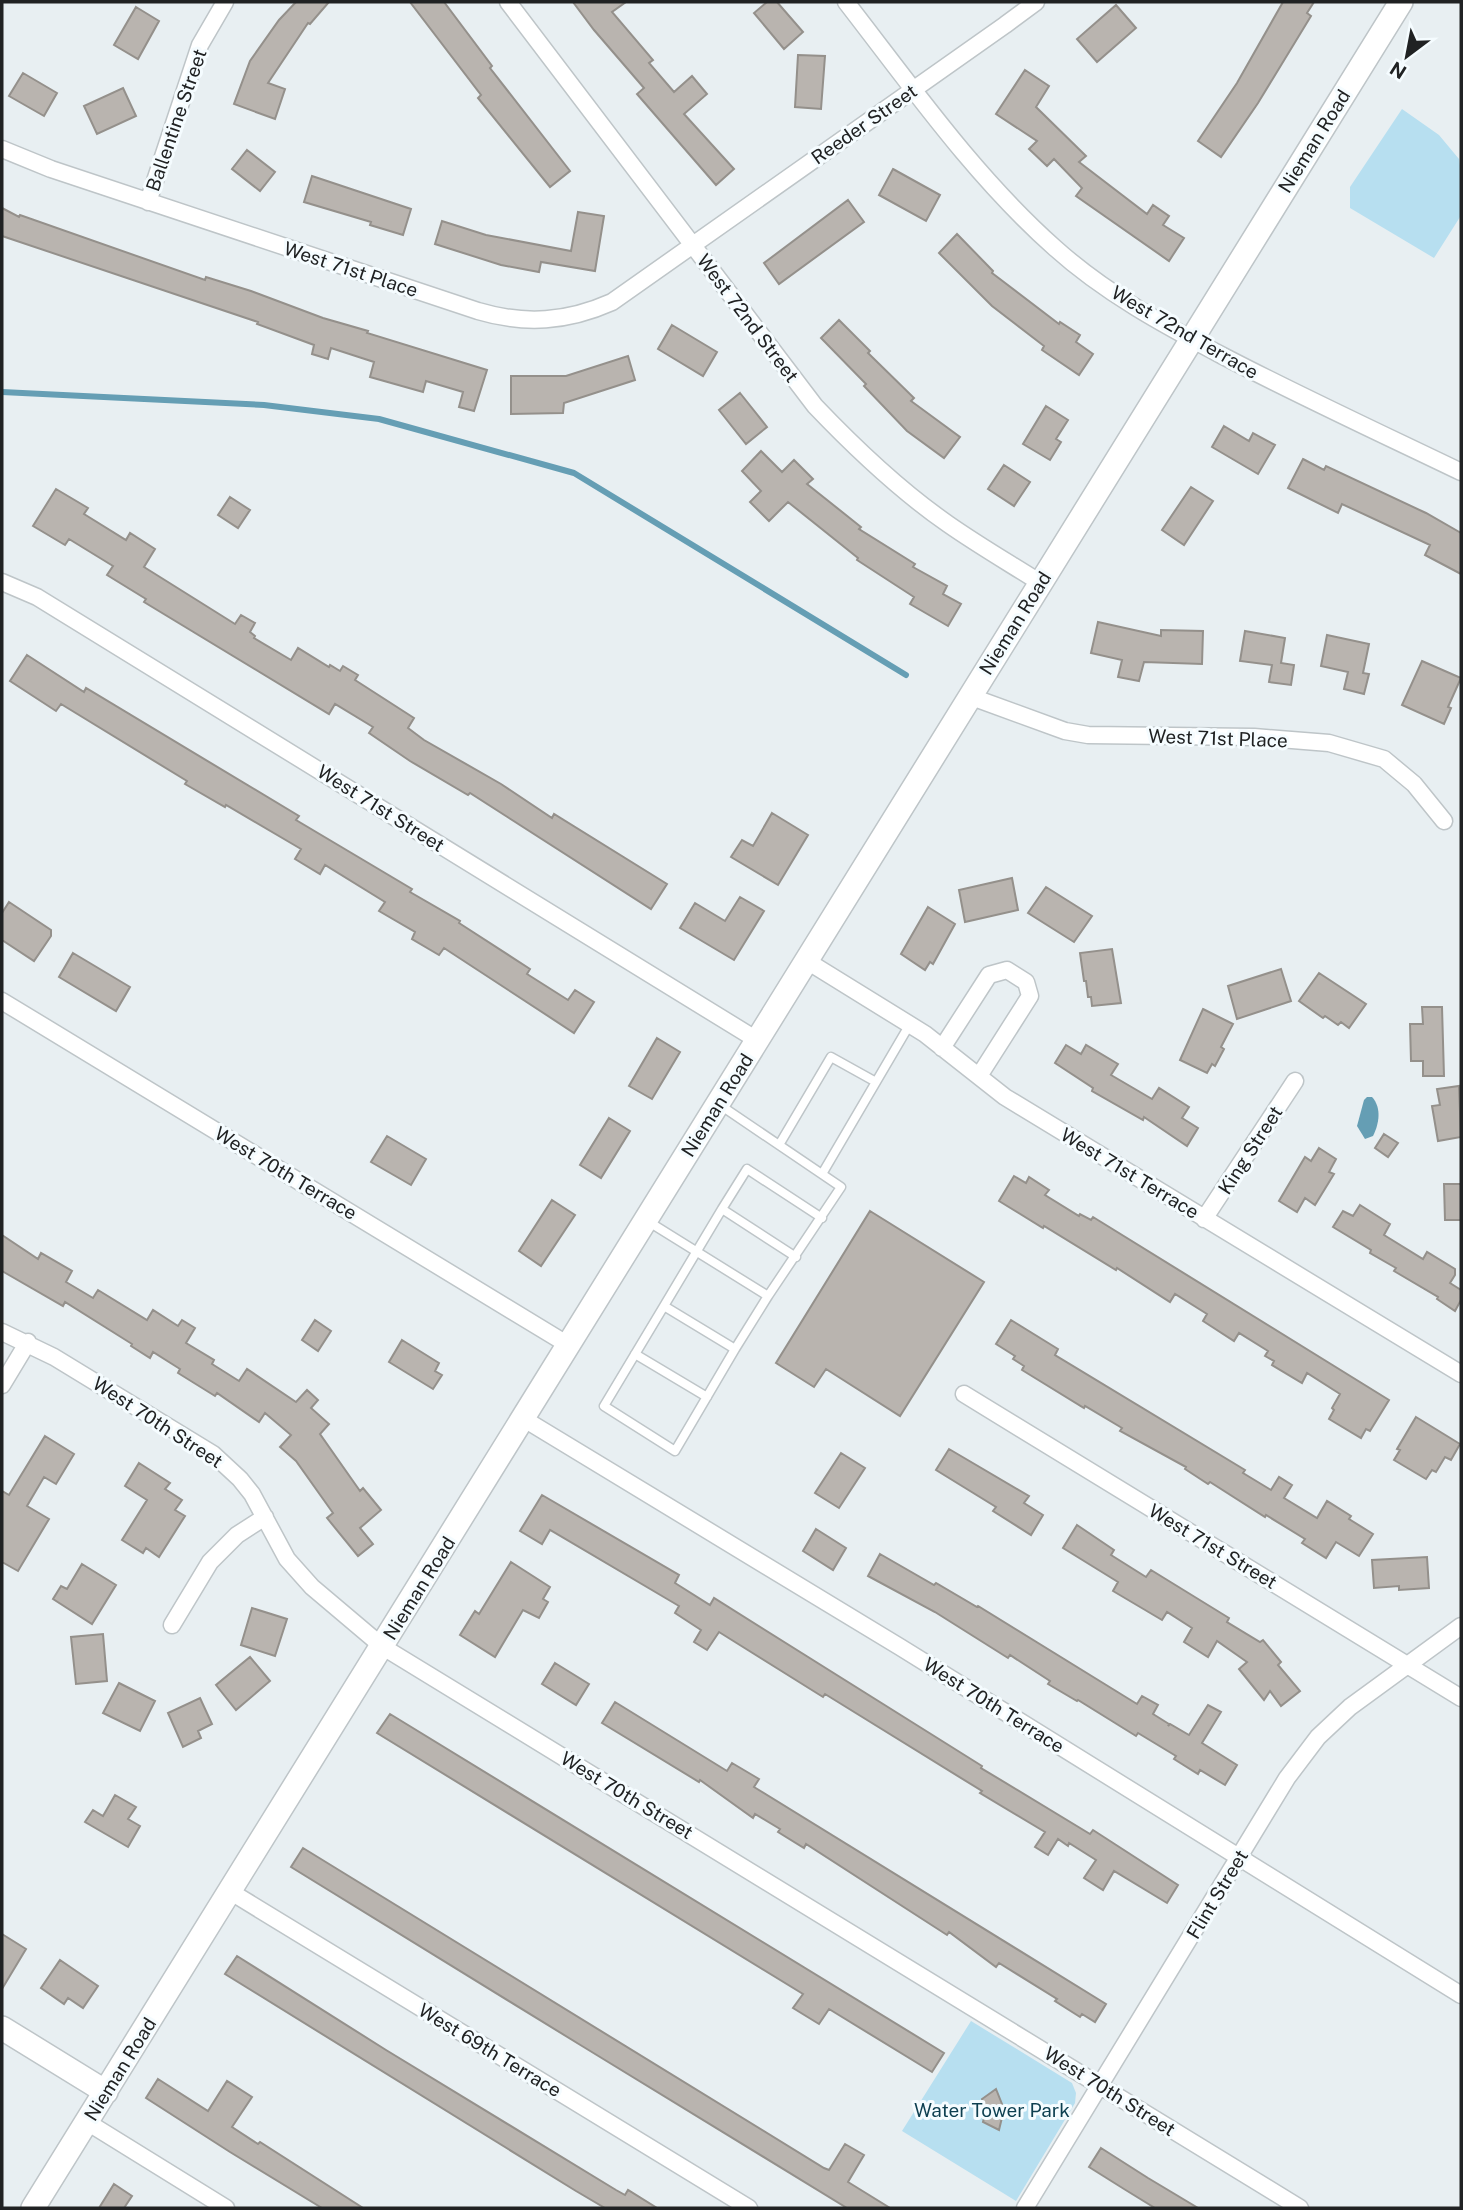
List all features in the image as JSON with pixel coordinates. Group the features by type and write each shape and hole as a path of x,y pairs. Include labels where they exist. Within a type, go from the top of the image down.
{"main road":[{"name":"Nieman Road","path":"33,2208 1401,2"},
{"path":"2,2028 106,2092"}],"street":[{"name":"Ballentine Street","path":"148,202 200,45 225,2"},
{"name":"West 72nd Street","path":"508,2 795,380 849,442 901,488 949,524 1040,582"},
{"name":"West 72nd Terrace","path":"846,2 982,174 1055,248 1091,277 1147,316 1256,373 1461,472"},
{"name":"Reeder Street","path":"693,246 1035,2"},
{"name":"West 71st Place","path":"2,149 148,202 478,311 522,321 569,317 612,302 693,246"},
{"name":"West 71st Street","path":"2,582 37,597 757,1040"},
{"name":"West 71st Place","path":"970,696 1065,731 1088,735 1254,737 1329,743 1384,759 1414,784 1444,821"},
{"name":"West 71st Terrace","path":"807,961 910,1024 1005,1097 1461,1374"},
{"path":"942,1048 989,975 1007,970 1026,982 1030,996 979,1076"},
{"name":"West 70th Terrace","path":"2,1001 569,1346"},
{"name":"King Street","path":"1204,1219 1295,1081"},
{"name":"West 70th Street","path":"2,1332 28,1342 213,1454 240,1479 265,1517 287,1559 312,1587 383,1647 1300,2208"},
{"path":"2,1385 28,1342"},
{"name":"West 71st Street","path":"964,1394 1461,1698"},
{"name":"West 70th Terrace","path":"524,1419 912,1655 1461,1995"},
{"path":"172,1625 210,1562 237,1535 265,1517"},
{"name":"Flint Street","path":"1025,2208 1287,1778 1318,1737 1350,1707 1461,1626"},
{"name":"West 69th Terrace","path":"231,1892 749,2208"},
{"path":"87,2122 226,2208"}],"lane":[{"path":"822,1174 910,1024"},
{"path":"779,1145 831,1057 876,1082"},
{"path":"718,1104 841,1187 822,1218 796,1257 768,1296 675,1451 604,1406 747,1169 822,1218"},
{"path":"722,1209 796,1257"},
{"path":"647,1220 768,1296"},
{"path":"664,1306 735,1349"},
{"path":"635,1354 707,1396"}],"green space":[{"path":"1402,109 1439,135 1459,159 1460,217 1434,258 1350,208 1350,187"},
{"name":"Water Tower Park","path":"971,2021 1072,2083 1076,2093 1075,2103 1016,2201 902,2131"}],"shaded area":[{"path":"1367,1097 1372,1097 1375,1101 1378,1116 1373,1136 1365,1139 1357,1126"}],"building":[{"path":"296,2 329,2 310,24 308,23 268,83 285,89 275,119 234,104 250,61 279,20"},
{"path":"410,2 444,2 492,66 490,68 570,171 550,187 478,98 481,95"},
{"path":"573,2 626,2 612,12 653,60 649,63 674,92 692,76 707,94 684,114 734,169 716,185 637,94 644,88"},
{"path":"767,2 777,2 803,32 784,49 754,13"},
{"path":"1283,2 1314,2 1307,13 1311,16 1258,103 1221,157 1198,141 1237,83"},
{"path":"1116,5 1136,28 1097,62 1077,39"},
{"path":"136,7 159,21 138,59 114,45"},
{"path":"798,55 825,56 821,109 795,107"},
{"path":"1025,70 1049,86 1036,107 1086,156 1079,162 1147,214 1153,205 1169,216 1163,225 1184,238 1169,261 1076,196 1082,188 1054,159 1047,166 1029,149 1037,141 996,114"},
{"path":"23,73 57,93 44,116 9,96"},
{"path":"123,88 136,116 97,134 84,106"},
{"path":"247,150 275,172 260,191 232,169"},
{"path":"893,169 940,195 926,221 879,195"},
{"path":"312,176 411,209 403,235 370,225 371,222 304,202"},
{"path":"848,200 864,222 779,284 764,263"},
{"path":"2,208 19,217 20,215 205,280 206,277 251,291 323,318 368,331 367,333 487,370 474,411 459,407 463,392 426,381 423,392 370,377 374,362 331,348 328,359 312,354 314,345 257,324 258,322 2,236"},
{"path":"578,212 604,216 595,271 541,262 539,272 501,265 435,244 442,221 486,235 571,251"},
{"path":"957,234 992,273 1059,324 1060,322 1080,335 1076,342 1093,354 1079,375 1042,350 1044,346 992,306 939,253"},
{"path":"839,320 914,398 911,401 960,437 944,458 907,431 821,338"},
{"path":"672,325 717,352 703,376 658,349"},
{"path":"628,356 635,380 564,403 563,413 511,414 511,376 566,376"},
{"path":"740,393 767,427 746,444 719,410"},
{"path":"1046,406 1068,420 1056,439 1061,442 1050,460 1023,444"},
{"path":"1224,426 1249,441 1253,433 1275,445 1258,474 1212,447"},
{"path":"761,451 782,472 794,460 813,479 807,484 861,527 859,529 915,564 913,567 947,586 943,594 961,604 948,626 910,604 914,597 857,560 858,558 788,502 769,521 750,502 761,491 742,471"},
{"path":"1303,459 1324,470 1326,466 1426,513 1461,533 1461,574 1425,555 1430,545 1342,504 1338,513 1288,488"},
{"path":"1004,465 1030,482 1014,506 988,489"},
{"path":"1191,487 1213,501 1184,545 1162,530"},
{"path":"56,489 88,508 84,514 126,540 130,533 155,549 144,567 235,624 241,615 255,623 250,632 254,638 291,660 298,648 329,667 330,665 340,671 343,666 358,675 355,680 414,718 408,728 424,740 501,784 552,818 554,814 667,884 651,909 470,793 468,795 410,761 369,733 373,727 335,704 329,714 144,602 146,599 107,575 113,566 69,539 65,545 33,526"},
{"path":"230,497 250,510 238,528 218,515"},
{"path":"1098,622 1161,636 1161,630 1203,631 1202,664 1144,662 1139,681 1118,677 1122,660 1091,653"},
{"path":"1245,631 1285,638 1281,663 1294,665 1291,685 1269,682 1272,665 1240,661"},
{"path":"1327,635 1369,644 1363,673 1369,674 1364,694 1344,689 1348,672 1321,666"},
{"path":"27,655 84,692 86,688 299,816 296,820 412,889 410,892 460,921 459,923 530,969 527,974 568,1000 575,990 594,1002 574,1033 444,948 439,955 412,939 415,932 379,911 385,902 325,865 320,874 295,859 301,849 185,784 187,781 61,704 56,711 10,681"},
{"path":"1422,661 1461,678 1448,707 1451,708 1444,724 1402,705"},
{"path":"772,813 808,835 778,885 731,857 742,840 753,846"},
{"path":"1012,878 1018,910 965,922 959,890"},
{"path":"1046,887 1092,916 1074,942 1028,913"},
{"path":"740,897 764,911 734,960 680,928 695,903 725,921"},
{"path":"9,902 51,930 51,936 34,961 2,940 2,913"},
{"path":"928,907 955,924 933,964 930,962 925,970 901,954"},
{"path":"1112,949 1121,1003 1092,1006 1084,981 1080,953"},
{"path":"73,953 130,987 116,1011 59,977"},
{"path":"1281,969 1291,1001 1237,1019 1228,986"},
{"path":"1319,973 1366,1004 1349,1028 1341,1022 1338,1025 1325,1016 1323,1018 1299,1001"},
{"path":"1422,1007 1442,1007 1444,1076 1423,1076 1423,1061 1411,1061 1410,1024 1423,1024"},
{"path":"1203,1009 1233,1024 1215,1066 1212,1064 1207,1073 1180,1060"},
{"path":"657,1038 680,1052 652,1099 629,1086"},
{"path":"1066,1045 1081,1054 1086,1045 1118,1064 1111,1075 1152,1099 1159,1088 1189,1107 1182,1118 1198,1128 1187,1146 1144,1117 1143,1120 1092,1091 1093,1088 1055,1063"},
{"path":"1459,1086 1461,1137 1438,1141 1432,1106 1440,1105 1437,1089"},
{"path":"609,1118 630,1131 601,1178 580,1165"},
{"path":"1384,1134 1398,1143 1388,1157 1375,1148"},
{"path":"387,1136 426,1159 411,1185 371,1162"},
{"path":"1319,1148 1336,1159 1329,1172 1334,1174 1315,1205 1305,1198 1297,1212 1279,1201 1305,1157 1311,1161"},
{"path":"1014,1176 1026,1183 1029,1177 1049,1190 1045,1195 1079,1216 1080,1214 1091,1220 1093,1217 1389,1400 1370,1431 1366,1429 1361,1438 1329,1419 1340,1394 1307,1373 1302,1383 1272,1365 1274,1361 1265,1356 1268,1351 1239,1333 1234,1341 1203,1321 1207,1314 1175,1294 1170,1302 1117,1268 1116,1270 999,1201"},
{"path":"1444,1184 1461,1184 1461,1220 1445,1220"},
{"path":"552,1200 575,1215 541,1266 519,1251"},
{"path":"1360,1205 1390,1224 1384,1235 1423,1259 1427,1252 1455,1269 1450,1283 1461,1290 1461,1300 1455,1311 1437,1299 1438,1297 1394,1271 1396,1268 1370,1253 1371,1250 1333,1227 1343,1211 1353,1216"},
{"path":"870,1211 984,1282 900,1416 826,1369 814,1387 776,1363"},
{"path":"2,1235 38,1259 41,1253 72,1271 66,1282 93,1298 98,1290 147,1320 153,1310 178,1326 182,1320 195,1328 186,1343 214,1360 212,1364 239,1381 247,1369 296,1402 307,1390 318,1400 311,1408 329,1424 320,1434 360,1491 363,1488 381,1510 360,1528 373,1544 358,1556 327,1518 333,1513 296,1461 280,1447 291,1435 265,1413 259,1422 217,1393 215,1396 178,1373 180,1369 153,1352 150,1358 65,1302 63,1306 2,1271"},
{"path":"315,1320 331,1331 318,1351 302,1340"},
{"path":"1011,1320 1058,1349 1055,1355 1245,1470 1243,1473 1271,1490 1279,1477 1292,1485 1284,1498 1317,1518 1327,1501 1373,1534 1359,1556 1336,1542 1326,1558 1302,1543 1305,1539 1210,1482 1208,1484 1185,1469 1186,1467 1120,1431 1122,1428 1022,1370 1024,1366 1013,1359 1015,1356 996,1344"},
{"path":"402,1340 439,1363 435,1371 442,1375 433,1389 389,1362"},
{"path":"1416,1417 1460,1444 1451,1460 1445,1457 1436,1472 1432,1470 1426,1479 1394,1460 1400,1450 1397,1449"},
{"path":"45,1436 74,1454 56,1484 44,1477 27,1506 49,1519 18,1571 2,1562 2,1491 9,1495"},
{"path":"949,1449 1029,1496 1024,1503 1043,1515 1031,1535 993,1511 996,1507 936,1470"},
{"path":"841,1453 865,1468 839,1508 815,1493"},
{"path":"139,1463 170,1483 165,1489 182,1500 175,1510 185,1516 159,1557 146,1548 143,1553 122,1540 147,1500 125,1486"},
{"path":"542,1495 679,1575 675,1583 710,1605 714,1598 982,1766 981,1768 1090,1834 1093,1830 1178,1885 1167,1903 1114,1871 1103,1890 1084,1878 1096,1860 1069,1843 1068,1846 1058,1839 1048,1855 1035,1847 1045,1832 825,1694 823,1697 719,1632 707,1650 694,1642 701,1630 675,1613 679,1606 550,1530 542,1544 520,1531"},
{"path":"1077,1525 1114,1550 1111,1555 1146,1577 1151,1570 1229,1618 1227,1622 1260,1642 1263,1640 1281,1662 1278,1665 1300,1691 1281,1706 1270,1691 1264,1700 1239,1669 1247,1662 1217,1641 1208,1657 1184,1642 1192,1628 1167,1612 1162,1620 1113,1591 1118,1582 1063,1548"},
{"path":"816,1529 846,1548 833,1570 803,1551"},
{"path":"880,1554 978,1606 1137,1704 1142,1696 1158,1705 1153,1714 1169,1724 1168,1726 1170,1724 1189,1735 1208,1705 1221,1712 1202,1743 1237,1765 1225,1785 1200,1770 1198,1774 1174,1759 1176,1756 1138,1733 1136,1736 1048,1684 1050,1681 1010,1655 1008,1658 935,1612 868,1576"},
{"path":"1427,1557 1429,1588 1374,1588 1372,1560"},
{"path":"511,1562 550,1587 543,1599 548,1602 539,1618 523,1610 495,1657 460,1635 475,1611 479,1614"},
{"path":"82,1564 116,1585 92,1624 53,1599 61,1586 67,1589"},
{"path":"252,1608 287,1619 275,1656 241,1645"},
{"path":"103,1634 107,1681 76,1684 71,1637"},
{"path":"250,1657 270,1681 236,1710 216,1685"},
{"path":"555,1663 589,1684 576,1705 542,1684"},
{"path":"119,1683 155,1701 140,1731 103,1713"},
{"path":"200,1698 212,1724 198,1731 201,1738 183,1747 168,1713"},
{"path":"615,1702 727,1771 732,1763 759,1779 754,1787 1106,2004 1095,2022 1082,2014 1080,2017 1055,2001 1057,1999 999,1963 996,1967 949,1932 947,1935 806,1844 804,1848 755,1814 753,1818 700,1780 699,1782 602,1723"},
{"path":"390,1714 944,2053 932,2072 829,2009 819,2024 793,2008 803,1994 377,1733"},
{"path":"115,1795 136,1807 128,1819 140,1826 128,1847 85,1822 93,1810 103,1816"},
{"path":"303,1848 824,2168 829,2170 845,2144 864,2155 848,2182 890,2208 847,2208 582,2046 291,1867"},
{"path":"2,1934 26,1949 2,1989"},
{"path":"237,1956 616,2190 625,2195 628,2190 657,2208 605,2208 576,2191 225,1974"},
{"path":"60,1960 98,1986 83,2008 68,1998 64,2004 41,1988"},
{"path":"158,2079 208,2111 227,2081 252,2097 232,2127 363,2208 322,2208 230,2152 146,2098"},
{"path":"996,2089 1004,2109 999,2130 983,2122 986,2110 982,2099"},
{"path":"1101,2148 1198,2208 1155,2208 1124,2189 1089,2167"},
{"path":"114,2184 132,2196 124,2208 99,2208"}],"waterway":[{"path":"2,392 264,405 379,419 574,473 906,675"}]}
